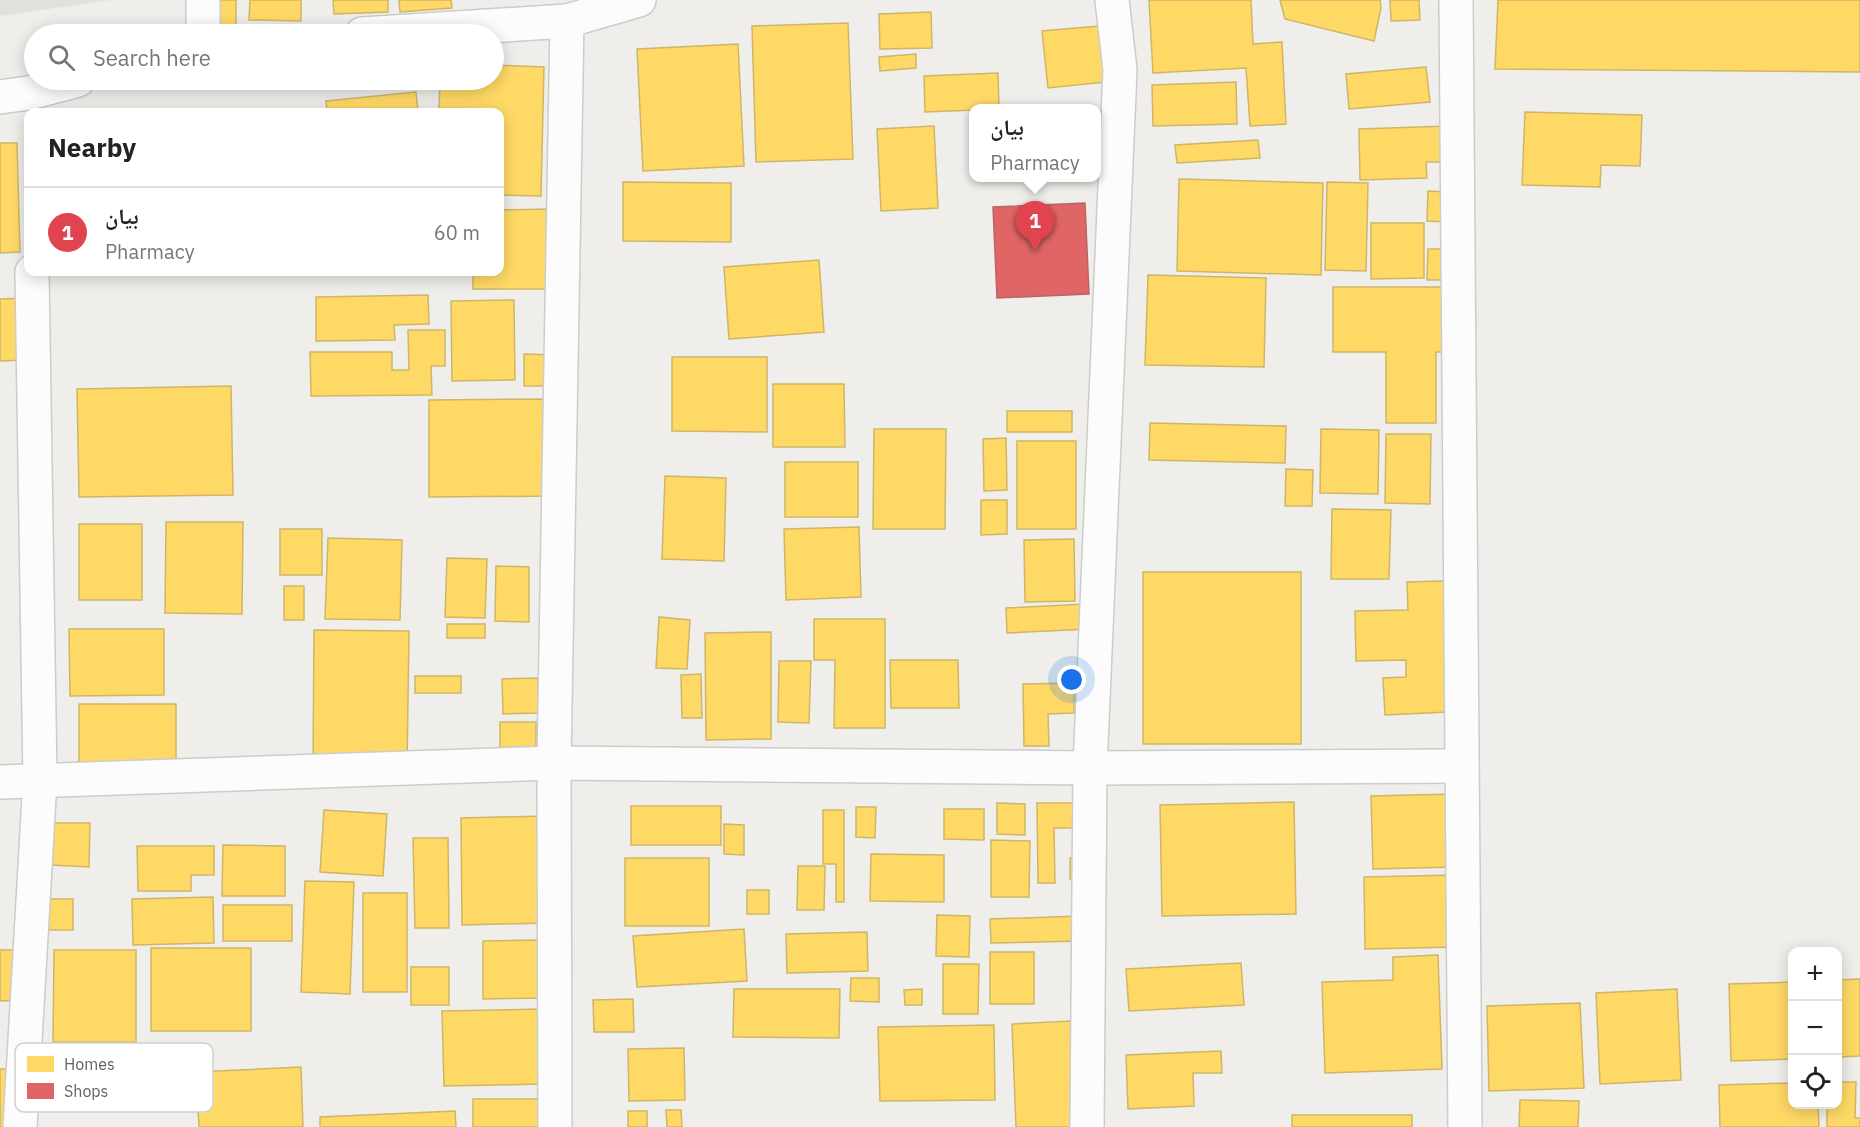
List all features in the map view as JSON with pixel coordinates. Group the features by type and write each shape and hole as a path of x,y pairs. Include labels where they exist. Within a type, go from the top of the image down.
{"street":[{"path":"202,0 203,24"},
{"path":"504,25 567,21 639,0"},
{"path":"1087,1127 1090,768 1119,70 1112,0"},
{"path":"1456,0 1465,1127"},
{"path":"555,1127 554,763 567,21"},
{"path":"19,101 50,90"},
{"path":"25,1043 40,780 32,276"},
{"path":"0,782 554,763 1090,768 1462,766"},
{"path":"20,1127 21,1112"}],"shaded area":[{"path":"0,0 111,0 0,16"}],"building: Homes":[{"path":"217,0 236,0 236,24 217,24"},
{"path":"250,0 301,0 301,21 249,20"},
{"path":"333,0 388,0 388,12 334,14"},
{"path":"399,0 451,0 452,8 400,12"},
{"path":"1149,0 1251,0 1253,44 1282,42 1286,124 1250,126 1246,68 1153,73"},
{"path":"1280,0 1380,0 1381,8 1374,41 1285,19"},
{"path":"1390,0 1419,0 1420,20 1391,21"},
{"path":"1498,0 1860,0 1860,72 1495,69"},
{"path":"931,12 932,48 880,49 879,14"},
{"path":"848,23 853,159 756,162 752,26"},
{"path":"1099,26 1105,82 1048,88 1042,31"},
{"path":"738,44 744,166 643,171 637,49"},
{"path":"916,54 916,68 880,71 879,57"},
{"path":"504,65 544,67 541,196 504,195 504,108 439,108 440,90 504,90"},
{"path":"1426,67 1430,102 1349,109 1346,74"},
{"path":"998,73 999,104 969,104 969,110 925,112 924,76"},
{"path":"1236,82 1237,124 1153,126 1152,85"},
{"path":"416,92 418,108 327,108 326,101"},
{"path":"1525,112 1642,115 1640,166 1601,165 1600,187 1522,185"},
{"path":"934,126 938,208 881,211 877,129"},
{"path":"1448,126 1448,162 1426,162 1427,178 1360,180 1359,129"},
{"path":"1258,140 1260,158 1177,163 1175,145"},
{"path":"0,143 17,143 20,252 0,253"},
{"path":"1179,179 1323,183 1321,275 1177,271"},
{"path":"623,182 731,183 731,242 623,241"},
{"path":"1327,182 1368,183 1366,271 1325,270"},
{"path":"1428,191 1448,192 1446,222 1427,221"},
{"path":"554,209 555,289 473,289 473,276 504,276 504,210"},
{"path":"1371,223 1424,223 1424,278 1371,279"},
{"path":"1428,249 1444,249 1444,280 1427,280"},
{"path":"819,260 824,332 729,339 724,267"},
{"path":"1148,275 1266,278 1264,367 1145,365"},
{"path":"1333,287 1444,287 1444,352 1436,352 1436,423 1386,423 1386,352 1333,352"},
{"path":"428,295 429,324 394,325 395,340 316,341 316,297"},
{"path":"24,298 26,360 0,361 0,299"},
{"path":"514,300 515,380 452,381 451,301"},
{"path":"408,330 445,330 445,366 431,366 432,395 311,396 310,352 392,352 392,370 409,370"},
{"path":"524,354 555,355 554,386 524,386"},
{"path":"672,357 767,357 767,432 672,431"},
{"path":"773,384 844,384 845,447 773,447"},
{"path":"231,386 233,495 79,497 77,389"},
{"path":"555,399 556,496 429,497 429,400"},
{"path":"1007,411 1072,411 1072,432 1007,432"},
{"path":"1150,423 1286,426 1285,463 1149,460"},
{"path":"874,429 946,429 945,529 873,529"},
{"path":"1321,429 1379,430 1378,494 1320,493"},
{"path":"1386,434 1431,434 1430,504 1385,503"},
{"path":"1006,438 1007,490 984,491 983,439"},
{"path":"1017,441 1076,441 1076,529 1017,529"},
{"path":"785,462 858,462 858,517 785,517"},
{"path":"1286,469 1313,470 1312,506 1285,506"},
{"path":"665,476 726,478 724,561 662,559"},
{"path":"981,500 1007,500 1007,534 981,535"},
{"path":"1332,509 1391,510 1389,579 1331,579"},
{"path":"166,522 243,522 242,614 165,613"},
{"path":"79,524 142,524 142,600 79,600"},
{"path":"859,527 861,597 786,600 784,529"},
{"path":"280,529 322,529 322,575 280,575"},
{"path":"328,538 402,540 400,620 325,619"},
{"path":"1074,539 1075,601 1025,602 1024,540"},
{"path":"447,558 487,559 485,618 445,617"},
{"path":"496,566 529,567 529,622 495,621"},
{"path":"1143,572 1301,572 1301,744 1143,744"},
{"path":"1444,581 1448,712 1385,715 1383,678 1406,677 1406,660 1356,661 1355,611 1408,610 1407,582"},
{"path":"284,586 304,586 304,620 284,620"},
{"path":"1086,604 1088,629 1007,633 1006,608"},
{"path":"659,617 690,620 687,669 656,668"},
{"path":"814,619 885,619 885,728 834,728 835,660 814,660"},
{"path":"447,624 485,624 485,638 447,638"},
{"path":"69,629 164,629 164,695 70,696"},
{"path":"314,630 409,631 407,767 313,765"},
{"path":"771,632 771,739 706,740 705,633"},
{"path":"890,660 958,660 959,708 891,708"},
{"path":"779,661 811,661 809,723 778,722"},
{"path":"701,674 702,718 682,718 681,675"},
{"path":"415,676 461,676 461,693 415,693"},
{"path":"538,678 539,713 503,714 502,679"},
{"path":"1074,683 1074,713 1048,714 1049,746 1024,746 1023,684"},
{"path":"79,704 176,704 176,772 79,772"},
{"path":"500,722 536,722 536,749 500,749"},
{"path":"1454,794 1456,867 1373,869 1371,796"},
{"path":"1294,802 1296,914 1162,916 1160,805"},
{"path":"997,803 1025,804 1025,835 997,834"},
{"path":"1037,803 1080,803 1080,828 1054,828 1055,883 1038,883"},
{"path":"631,806 721,806 721,845 631,845"},
{"path":"856,807 876,807 875,838 856,837"},
{"path":"944,809 984,809 984,840 944,839"},
{"path":"324,810 387,814 383,876 320,872"},
{"path":"823,810 844,810 844,902 836,902 836,864 823,864"},
{"path":"545,816 546,923 462,925 461,818"},
{"path":"53,823 90,823 89,867 51,865"},
{"path":"724,824 744,825 744,855 724,854"},
{"path":"413,838 448,838 449,928 415,928"},
{"path":"991,840 1030,841 1029,897 991,897"},
{"path":"223,845 285,846 285,896 222,896"},
{"path":"137,846 214,846 214,875 191,875 191,891 138,891"},
{"path":"871,854 944,855 944,902 870,901"},
{"path":"625,858 709,858 709,926 625,926"},
{"path":"1070,858 1083,858 1084,879 1070,879"},
{"path":"798,866 825,866 824,910 797,910"},
{"path":"1455,875 1456,947 1365,949 1364,877"},
{"path":"305,881 354,882 350,994 301,992"},
{"path":"747,890 769,890 769,914 747,914"},
{"path":"363,893 407,893 407,992 363,992"},
{"path":"213,897 214,943 133,945 132,899"},
{"path":"41,899 73,899 73,930 41,930"},
{"path":"223,905 292,905 292,941 223,941"},
{"path":"937,915 970,916 969,957 936,956"},
{"path":"1080,916 1081,941 991,943 990,919"},
{"path":"744,929 747,981 637,987 633,936"},
{"path":"867,932 868,971 787,973 786,934"},
{"path":"546,940 546,998 483,999 483,941"},
{"path":"151,948 251,948 251,1031 151,1031"},
{"path":"0,950 18,950 19,1000 0,1001"},
{"path":"54,950 136,950 136,1042 53,1042"},
{"path":"990,952 1034,952 1034,1004 990,1004"},
{"path":"1438,955 1442,1069 1325,1073 1322,982 1393,980 1393,957"},
{"path":"1241,963 1244,1005 1129,1011 1126,969"},
{"path":"943,964 979,964 978,1014 943,1014"},
{"path":"411,967 449,967 449,1005 411,1005"},
{"path":"851,978 879,978 879,1002 850,1001"},
{"path":"1860,979 1860,1056 1842,1057 1842,980"},
{"path":"1788,982 1788,1059 1731,1061 1729,984"},
{"path":"734,989 840,989 839,1038 733,1037"},
{"path":"922,989 922,1005 905,1005 904,990"},
{"path":"1677,989 1681,1080 1600,1084 1596,993"},
{"path":"633,999 634,1032 594,1032 593,1000"},
{"path":"1580,1003 1584,1088 1489,1091 1487,1006"},
{"path":"544,1009 546,1084 444,1086 442,1011"},
{"path":"1072,1021 1077,1127 1016,1127 1012,1024"},
{"path":"994,1025 995,1100 880,1101 878,1027"},
{"path":"684,1048 685,1100 629,1101 628,1049"},
{"path":"1221,1051 1222,1073 1193,1073 1194,1106 1128,1109 1126,1055"},
{"path":"301,1067 303,1127 199,1127 198,1112 213,1112 213,1071"},
{"path":"0,1069 10,1069 9,1127 0,1127"},
{"path":"1842,1082 1856,1082 1855,1118 1860,1118 1860,1127 1827,1127 1827,1109 1842,1109"},
{"path":"1788,1083 1788,1109 1818,1109 1819,1127 1720,1127 1719,1085"},
{"path":"473,1099 546,1099 547,1127 473,1127"},
{"path":"1520,1100 1579,1101 1578,1127 1519,1127"},
{"path":"666,1110 681,1110 682,1127 667,1127"},
{"path":"455,1111 456,1127 320,1127 320,1117"},
{"path":"628,1111 647,1111 647,1127 628,1127"},
{"path":"1292,1115 1412,1115 1412,1127 1292,1127"}],"building: Shops":[{"path":"1085,203 1089,294 997,298 993,207"}],"place":[{"name":"بيان","path":"1035,251"}]}
